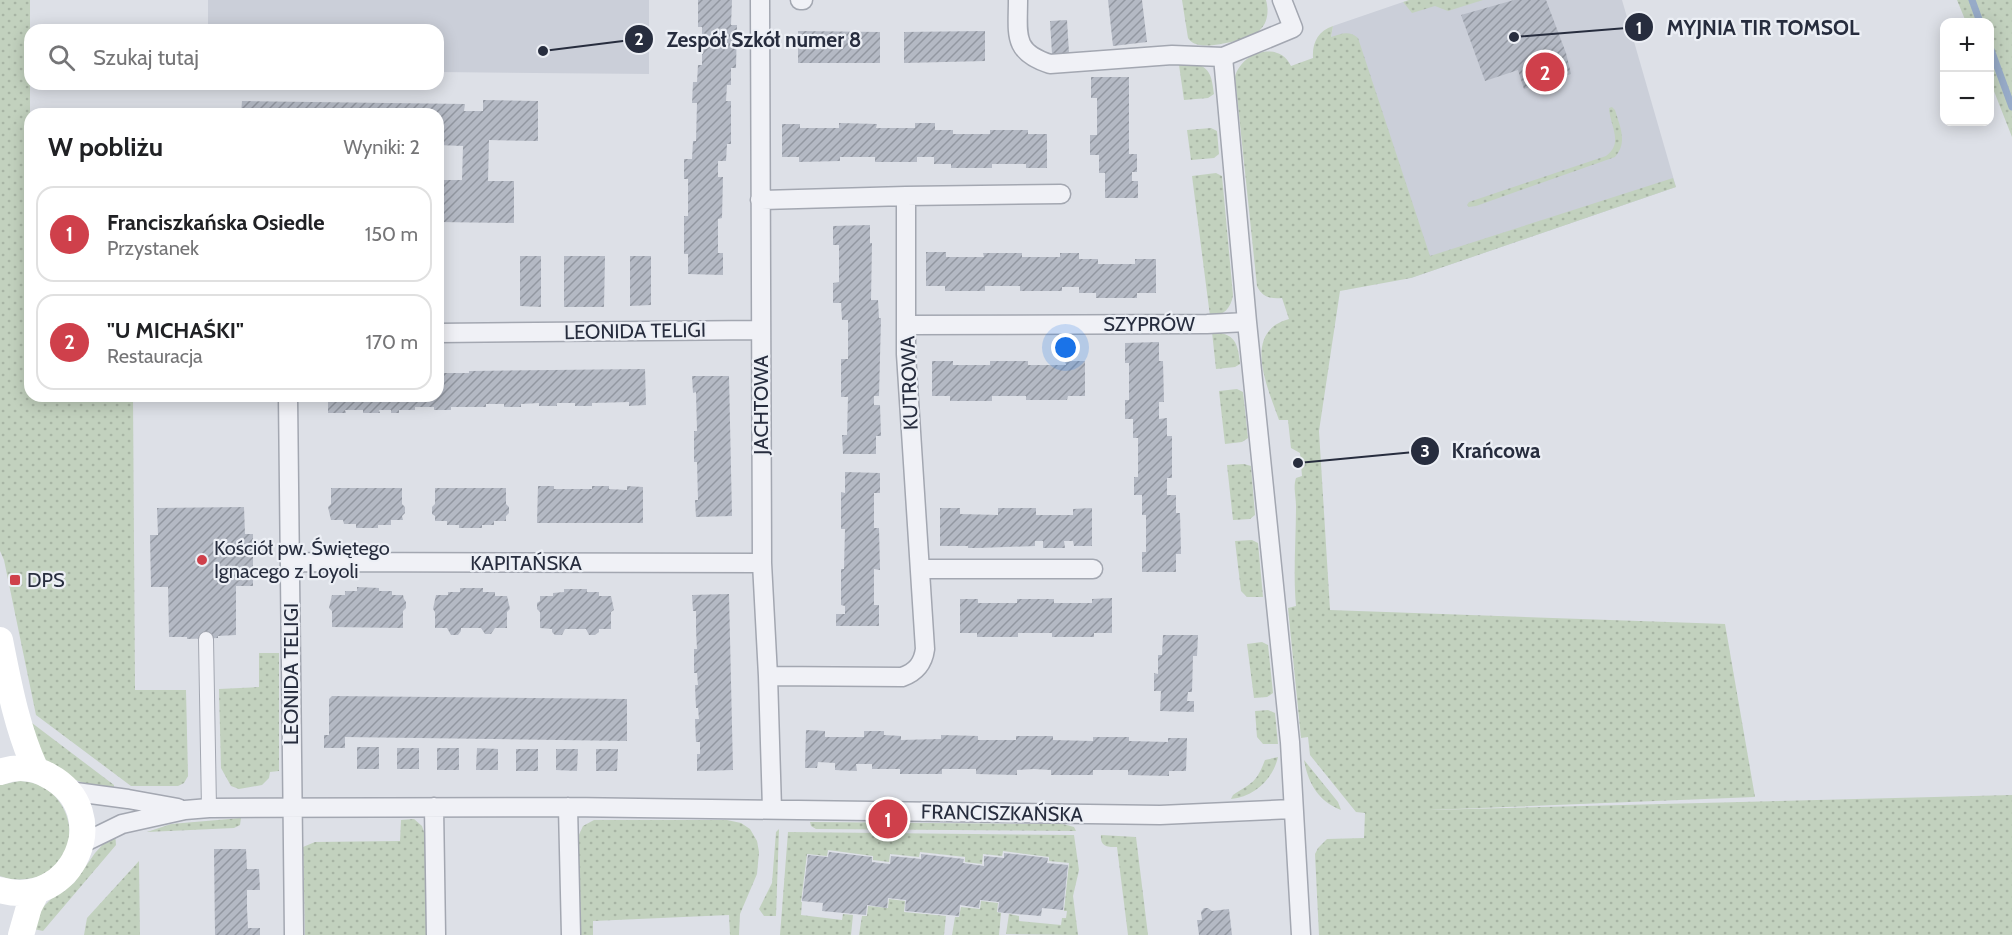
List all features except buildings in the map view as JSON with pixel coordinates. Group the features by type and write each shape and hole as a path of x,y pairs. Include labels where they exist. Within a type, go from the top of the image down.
{"main road":[{"path":"0,640 17,719 25,746 36,770"},
{"path":"0,772 20,768 36,770 54,778 68,791 80,814 82,829 81,844 76,859 56,882 37,891 15,893 0,890"},
{"path":"21,935 29,907 37,891"}],"street":[{"name":"JACHTOWA","path":"760,0 762,563 772,809"},
{"path":"1018,0 1018,32 1022,47 1034,59 1050,64 1172,55 1223,57 1293,28 1282,0"},
{"path":"1223,57 1247,322 1290,742 1301,935"},
{"path":"760,200 1061,194"},
{"name":"KUTROWA","path":"768,676 902,677 913,672 921,663 925,649 906,354 906,196"},
{"name":"SZYPRÓW","path":"907,324 1247,322"},
{"name":"LEONIDA TELIGI","path":"444,333 760,330"},
{"name":"LEONIDA TELIGI","path":"288,402 292,807"},
{"name":"KAPITAŃSKA","path":"291,562 762,563"},
{"path":"920,569 1093,569"},
{"path":"206,639 209,808"},
{"name":"FRANCISZKAŃSKA","path":"68,791 185,810"},
{"path":"292,807 294,935"},
{"path":"434,807 436,935"},
{"path":"568,807 571,935"},
{"name":"FRANCISZKAŃSKA","path":"81,844 122,824 185,810 209,808 568,807 1160,815 1293,809"}],"shaded area":[{"path":"208,0 649,0 649,74 444,72 444,24 208,24"},
{"path":"1433,0 1622,0 1676,187 1411,278 1331,37 1333,26 1403,2 1412,12"}],"green space":[{"path":"0,0 30,0 30,24 24,24 24,90 30,90 30,108 24,108 24,402 133,402 135,690 186,690 188,776 184,783 178,786 131,786 36,715 4,560 0,551"},
{"path":"1182,0 1266,0 1267,17 1259,31 1247,37 1221,44 1200,45 1188,38"},
{"path":"1409,0 1483,0 1448,11 1435,6 1412,13 1403,2"},
{"path":"1957,0 2012,0 2012,137 1994,91 1994,18 1964,18"},
{"path":"1333,26 1331,37 1348,33 1358,38 1430,256 1673,178 1676,187 1411,278 1340,291 1319,431 1330,610 1725,624 1755,797 1429,810 2012,795 2012,935 1319,935 1315,854 1327,839 1364,838 1365,813 1356,812 1310,755 1308,737 1301,738 1288,608 1296,606 1295,485 1296,478 1302,476 1300,453 1291,448 1288,420 1279,420 1269,393 1262,362 1262,348 1266,336 1274,326 1289,319 1282,298 1267,296 1261,293 1257,286 1235,77 1245,61 1261,52 1278,53 1291,66 1313,58 1317,38 1323,31"},
{"path":"1197,64 1208,72 1214,94 1208,98 1184,100 1179,65"},
{"path":"1612,107 1622,134 1621,146 1615,157 1476,206 1467,205 1469,202 1606,156 1614,146 1615,140 1609,108"},
{"path":"1211,128 1217,131 1219,154 1214,158 1191,160 1187,130"},
{"path":"1216,173 1222,176 1233,295 1231,304 1226,310 1219,315 1210,316 1192,176"},
{"path":"1212,332 1226,334 1234,341 1240,364 1235,367 1216,369"},
{"path":"1237,389 1243,392 1248,438 1242,442 1225,444 1219,391"},
{"path":"1227,465 1251,466 1255,515 1250,519 1233,520"},
{"path":"1252,540 1258,543 1263,597 1247,597 1241,591 1235,541"},
{"path":"1262,642 1268,645 1273,693 1267,697 1254,698 1247,644"},
{"path":"259,653 279,653 279,771 270,772 269,778 262,785 239,789 231,786 221,768 219,689 259,687"},
{"path":"1268,710 1275,713 1278,744 1263,744 1257,737 1255,711"},
{"path":"32,723 114,785 114,790 76,780 57,770 38,749 26,724"},
{"path":"1278,757 1272,773 1261,786 1247,795 1231,799 1256,778 1265,760"},
{"path":"1304,760 1338,802 1341,810 1326,802 1315,790"},
{"path":"19,781 38,785 52,794 63,807 68,823 69,839 64,855 54,868 37,877 9,879 0,876 0,785"},
{"path":"241,818 240,825 234,828 147,832 171,824"},
{"path":"414,819 422,826 427,841 428,935 305,935 303,847 315,842 400,841 401,820"},
{"path":"594,820 727,820 741,823 750,829 757,841 759,852 757,874 740,914 739,935 730,935 729,915 593,921 593,935 581,935 578,837 583,826"},
{"path":"810,822 1063,824 1074,827 1076,831 816,829 811,826"},
{"path":"779,829 776,916 764,916 759,909 772,883 776,832"},
{"path":"115,831 116,845 43,931 29,928 41,909 52,898 74,883 95,853"},
{"path":"788,832 1074,835 1079,870 1073,896 1078,935 1006,934 1009,914 1019,916 1019,921 1061,925 1062,918 1066,918 1067,911 1064,911 1069,863 1049,861 1049,857 1003,851 1002,856 983,854 982,864 965,862 965,857 920,852 919,857 890,854 889,862 873,860 873,856 828,850 827,856 807,854 801,915 842,920 843,914 853,915 851,935 780,935"},
{"path":"1101,835 1136,837 1148,935 1128,935 1117,847 1103,844"},
{"path":"139,861 140,935 84,935 87,918"},
{"path":"889,899 905,901 904,912 946,916 944,935 859,935 862,916 867,916 868,906 888,908"},
{"path":"981,901 998,903 997,912 1001,913 999,935 952,935 955,917 959,917 961,907 980,909"}],"waterway":[{"path":"1972,0 1979,18"},
{"path":"1994,58 2012,107"}],"place":[{"name":"MYJNIA TIR TOMSOL","path":"1514,37"},
{"name":"Zespół Szkół numer 8","path":"543,51"},
{"name":"\"U MICHAŚKI\"","path":"1545,72"},
{"name":"Krańcowa","path":"1298,463"},
{"name":"Kościół pw. Świętego Ignacego z Loyoli","path":"202,560"},
{"name":"DPS","path":"15,580"},
{"name":"Franciszkańska Osiedle","path":"888,819"}]}
